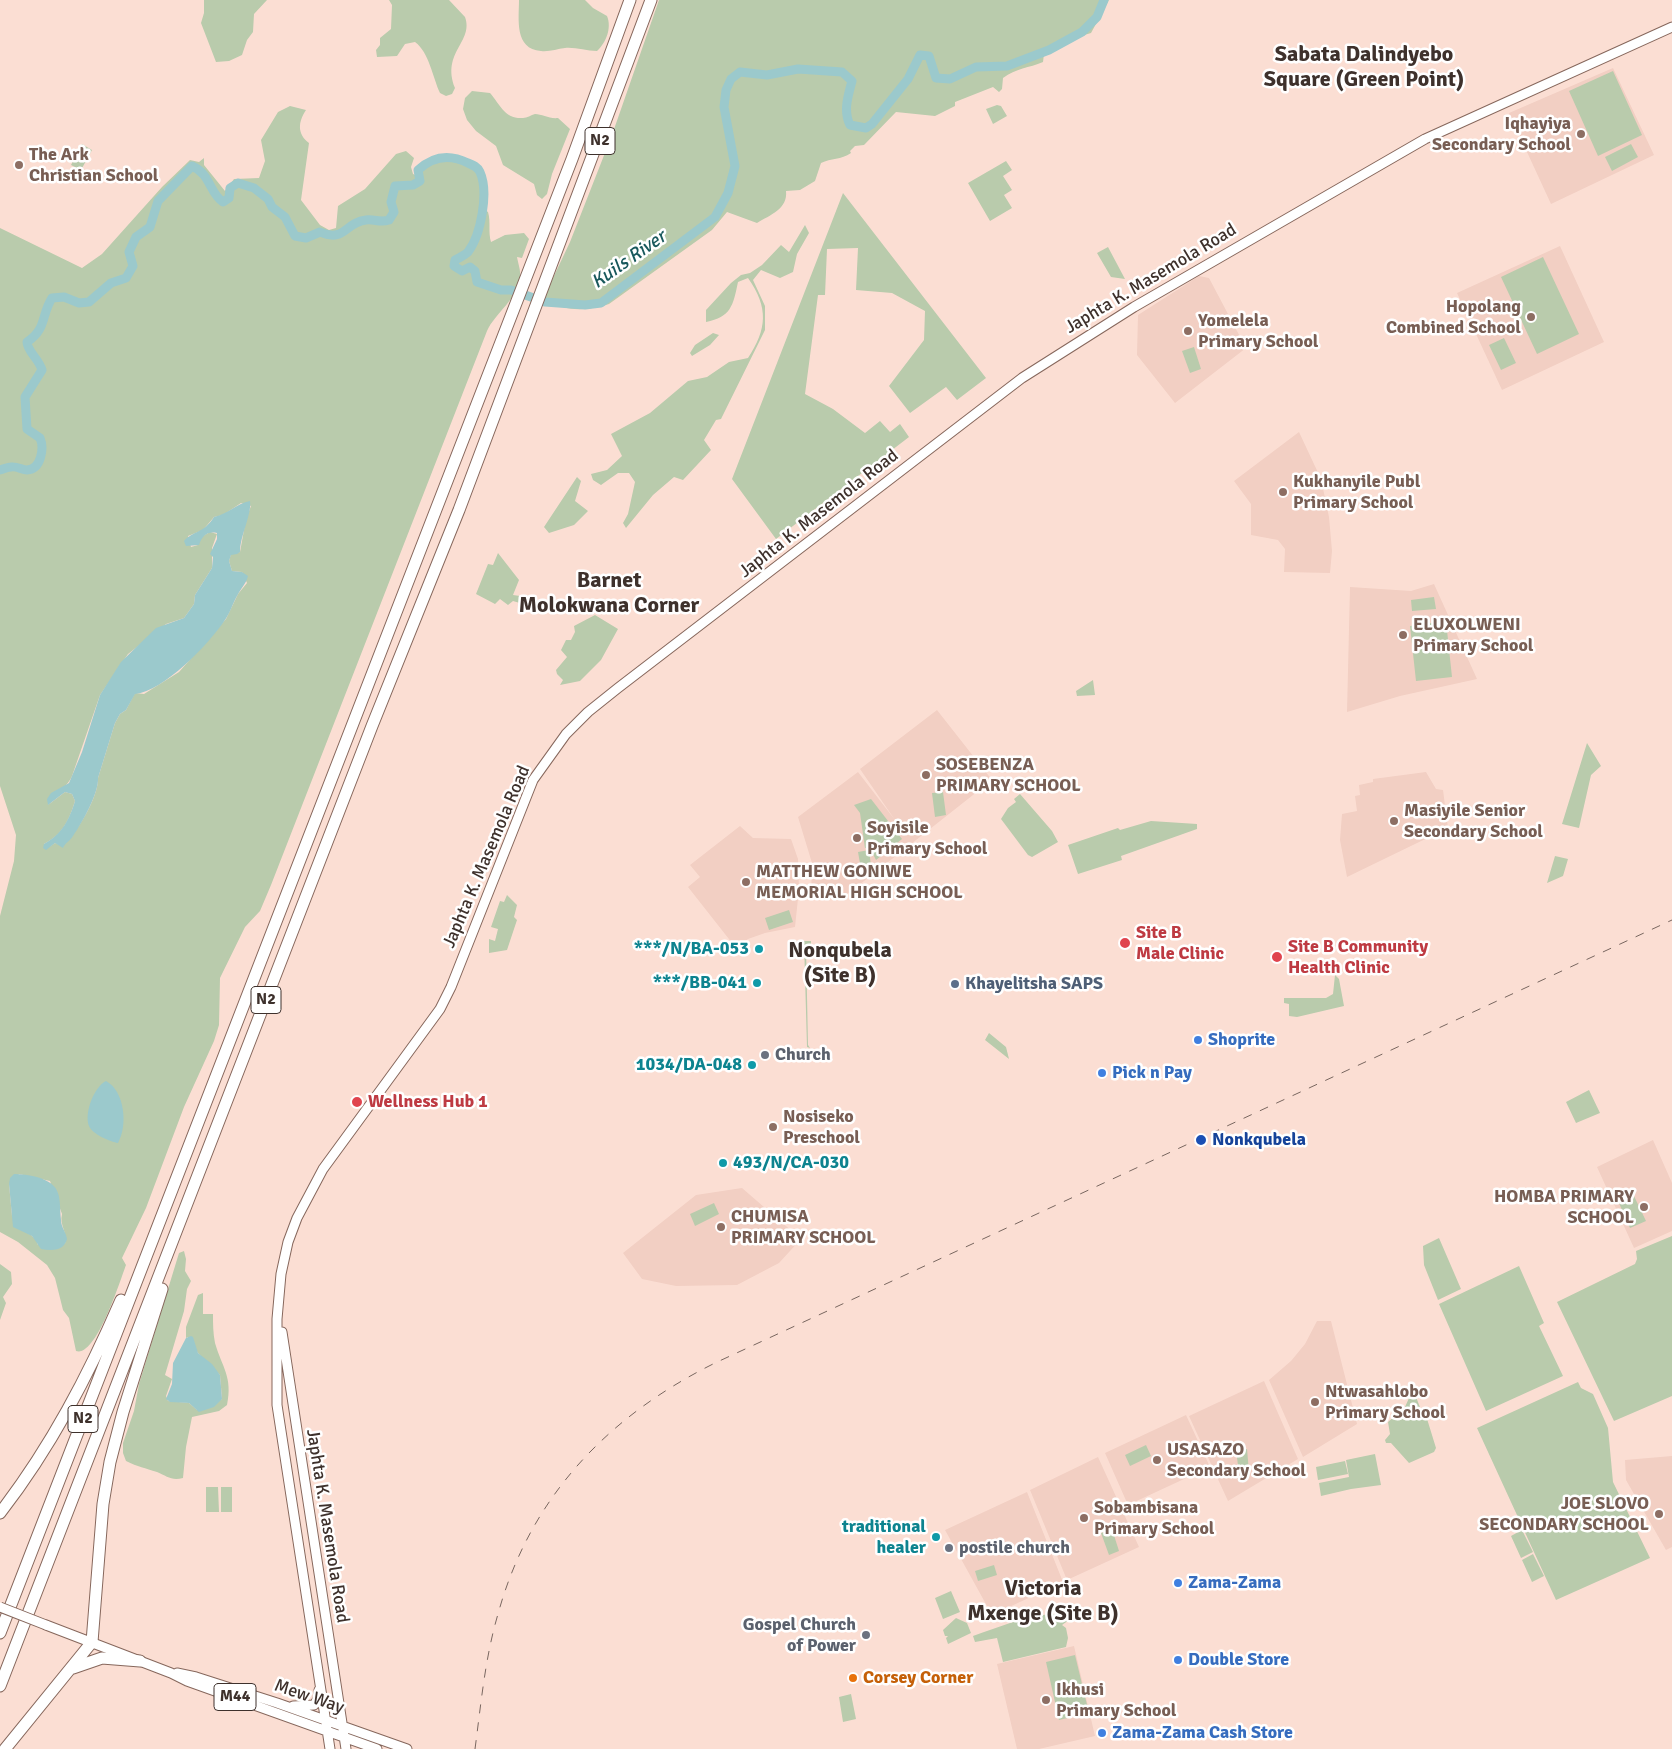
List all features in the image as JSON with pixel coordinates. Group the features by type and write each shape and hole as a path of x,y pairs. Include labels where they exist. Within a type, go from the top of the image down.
{"highway":[{"name":"N2","path":"0,1632 572,159 630,0"},
{"name":"N2","path":"0,1686 458,510 652,0"},
{"path":"0,1513 42,1456 72,1404 102,1344 154,1225 166,1206"},
{"path":"5,1749 92,1642 103,1504 110,1462 123,1412 167,1270 174,1238"},
{"path":"70,1670 102,1658 140,1661"}],"main road":[{"name":"Japhta K. Masemola Road","path":"330,1749 277,1405 278,1307 286,1251 307,1196 324,1168 440,1009 451,987 533,780 555,747 588,712 1022,378 1082,338 1425,139 1672,27"},
{"name":"Japhta K. Masemola Road","path":"278,1307 287,1376 346,1749"},
{"name":"Mew Way","path":"0,1607 171,1673 187,1682 377,1749"},
{"name":"Mew Way","path":"171,1673 196,1677 342,1725 407,1749"},
{"path":"288,1707 315,1704 318,1699 320,1680"}],"shaded area":[{"name":"Iqhayiya Secondary School","path":"1613,68 1654,155 1551,204 1509,113"},
{"name":"Hopolang Combined School","path":"1560,246 1604,342 1502,390 1457,293"},
{"name":"Yomelela Primary School","path":"1199,276 1209,278 1246,348 1175,403 1137,355 1138,315"},
{"name":"Kukhanyile Publ Primary School","path":"1299,432 1321,479 1329,517 1332,551 1330,573 1284,572 1285,549 1278,540 1251,535 1251,504 1234,481"},
{"name":"ELUXOLWENI Primary School","path":"1434,584 1477,679 1400,696 1347,712 1350,587 1411,591"},
{"path":"937,710 992,780 840,900 811,898 812,863 798,817 858,772 895,820 860,769"},
{"name":"Masiyile Senior Secondary School","path":"1426,772 1436,789 1443,790 1448,828 1347,877 1340,840 1342,814 1357,811 1355,796 1360,795 1359,785 1373,782 1373,779"},
{"name":"MATTHEW GONIWE MEMORIAL HIGH SCHOOL","path":"740,826 753,838 791,839 798,859 799,889 795,927 765,933 748,939 736,948 688,887 700,877 690,865"},
{"name":"HOMBA PRIMARY SCHOOL","path":"1653,1140 1672,1183 1672,1231 1634,1248 1597,1167"},
{"name":"CHUMISA PRIMARY SCHOOL","path":"742,1188 801,1239 779,1263 737,1285 676,1286 642,1279 623,1253 696,1195"},
{"name":"Ntwasahlobo Primary School","path":"1317,1321 1331,1321 1357,1424 1303,1457 1269,1380 1291,1361 1305,1344"},
{"path":"1264,1381 1298,1459 1228,1501 1189,1416"},
{"name":"USASAZO Secondary School","path":"1186,1415 1210,1467 1128,1505 1105,1453"},
{"name":"JOE SLOVO SECONDARY SCHOOL","path":"1672,1456 1672,1547 1666,1550 1626,1480 1625,1460"},
{"name":"Sobambisana Primary School","path":"1098,1457 1139,1547 1067,1580 1030,1490"},
{"path":"1027,1492 1063,1582 992,1615 945,1530"},
{"name":"Ikhusi Primary School","path":"1074,1646 1095,1736 1039,1749 1017,1749 997,1664"}],"green space":[{"path":"204,0 267,0 254,14 253,32 247,40 242,55 229,61 216,62 201,23 204,13"},
{"path":"389,0 449,0 465,17 467,26 465,34 454,56 452,65 455,88 452,94 446,96 440,93 424,52 415,42 405,44 397,56 377,57 376,50 380,45 380,38 391,29 392,5"},
{"path":"519,0 585,0 593,8 607,16 609,25 605,40 597,51 569,48 544,51 532,49 526,45 520,32"},
{"path":"659,0 1109,0 1091,33 1044,54 1043,62 1018,70 1003,78 1002,89 999,92 993,87 955,102 955,106 935,116 896,112 864,145 855,146 850,151 851,153 844,157 821,163 815,181 800,190 786,191 786,197 781,207 757,223 727,212 712,230 609,304 584,309 559,306 544,297 570,242 612,135"},
{"path":"1613,71 1642,135 1598,156 1569,91"},
{"path":"472,91 490,93 503,110 511,116 526,118 535,114 558,118 570,129 552,174 547,194 542,199 537,195 534,184 503,165 496,146 476,131 467,120 463,109 465,98"},
{"path":"997,105 1001,106 1007,116 993,124 986,109"},
{"path":"290,106 306,110 300,123 302,136 309,143 301,200 320,225 329,230 336,228 338,206 365,189 396,154 406,151 414,158 411,167 413,174 418,176 418,170 424,165 442,158 456,158 477,168 483,190 482,208 488,212 491,242 505,235 524,233 529,239 522,258 517,257 520,272 519,285 516,292 487,331 271,885 260,911 245,927 220,978 219,1025 214,1041 184,1107 146,1208 122,1258 126,1265 113,1301 99,1331 91,1343 84,1350 76,1351 69,1318 63,1310 55,1278 47,1265 18,1242 0,1232 0,916 14,861 16,835 0,786 0,228 82,268 102,254 162,187 190,160 199,162 204,158 204,165 225,191 234,179 259,178 265,161 261,140 278,112","holes":["241,503 251,506 246,519 240,552 231,554 229,561 232,571 242,572 247,583 238,594 226,619 179,672 144,694 135,693 126,710 120,714 115,723 91,805 73,834 60,845 55,843 49,847 44,844 61,831 75,801 72,794 65,792 48,805 72,776 100,695 128,654 166,624 184,618 194,604 195,595 212,568 212,548 217,534 210,532 201,537 198,545 191,547 188,536 203,530 214,517 223,515","19,1174 50,1181 62,1214 65,1244 38,1245 36,1240 12,1216 9,1184"]},
{"path":"82,144 92,150 81,170 71,165"},
{"path":"1631,144 1638,157 1612,171 1605,157"},
{"path":"1006,161 1012,170 1003,176 1012,190 1004,195 1012,208 990,221 968,183"},
{"path":"843,193 986,378 957,400 946,387 910,413 889,386 924,340 925,311 892,293 856,290 858,248 827,249 825,295 818,295 805,394 833,409 865,433 880,421 890,432 900,424 909,437 776,539 732,479"},
{"path":"805,225 809,233 797,254 793,272 780,278 761,270 753,280 765,306 765,330 721,419 716,420 704,440 711,450 683,480 674,477 653,495 626,528 623,523 628,514 635,482 629,473 618,473 601,485 593,480 591,474 607,470 622,456 611,434 650,413 688,381 707,377 729,362 748,358 759,337 763,318 760,299 748,278 738,282 730,309 721,317 706,322 706,310 731,283 741,275 750,273 762,265 781,245 789,252"},
{"path":"1108,247 1125,279 1111,277 1097,253"},
{"path":"1543,257 1579,334 1537,354 1501,277"},
{"path":"713,333 719,335 710,345 692,356 690,353 695,345"},
{"path":"1504,338 1516,363 1501,370 1489,345"},
{"path":"1194,347 1201,369 1190,373 1182,351"},
{"path":"577,477 581,481 575,501 588,511 574,525 549,533 544,527"},
{"path":"498,553 519,580 513,595 520,596 523,604 513,601 508,605 500,599 495,604 476,594 488,564 493,565"},
{"path":"1434,597 1436,609 1412,611 1411,600"},
{"path":"595,615 618,629 601,660 580,681 560,685 563,680 556,670 567,657 561,650 566,640 571,640 575,632 574,626"},
{"path":"1446,621 1452,677 1416,681 1410,626"},
{"path":"1093,680 1095,695 1077,696 1076,691"},
{"path":"1587,743 1601,766 1591,775 1579,828 1562,824"},
{"path":"943,792 946,815 935,817 932,793"},
{"path":"1020,794 1052,831 1058,842 1032,857 1028,855 1001,819 1008,808 1016,802 1014,799"},
{"path":"871,799 902,839 876,860 870,848 865,848 860,813 854,805"},
{"path":"1151,821 1197,824 1197,829 1121,856 1122,860 1078,874 1068,845 1118,828 1120,830"},
{"path":"869,850 872,873 862,875 858,852"},
{"path":"1555,856 1568,859 1563,876 1547,883"},
{"path":"507,895 517,905 514,917 517,920 507,950 489,953 489,939 495,941 498,929 491,927 500,901 504,902"},
{"path":"789,910 793,922 769,930 765,918"},
{"path":"804,941 811,941 811,947 806,947 808,1045 810,1048 807,1047"},
{"path":"1335,975 1339,979 1344,1006 1297,1017 1289,1016 1289,1004 1284,1003 1284,998 1326,998 1333,994"},
{"path":"989,1033 1006,1047 1009,1059 985,1040"},
{"path":"1589,1090 1600,1113 1576,1123 1566,1102"},
{"path":"1634,1196 1646,1221 1630,1228 1619,1203"},
{"path":"714,1203 719,1214 695,1226 690,1214"},
{"path":"1672,1236 1672,1396 1614,1421 1557,1302 1635,1264 1637,1259 1636,1251"},
{"path":"1439,1238 1461,1289 1438,1300 1424,1265 1423,1246"},
{"path":"184,1251 186,1259 185,1271 191,1281 187,1289 184,1311 165,1375 172,1379 166,1396 168,1401 189,1403 197,1410 222,1399 220,1375 198,1353 188,1337 186,1338 186,1327 198,1295 203,1293 203,1314 213,1314 215,1343 226,1372 229,1387 227,1405 219,1411 192,1417 186,1447 183,1478 175,1479 126,1461 123,1453 123,1443 134,1411 139,1384 179,1253"},
{"path":"0,1264 11,1272 12,1284 3,1297 6,1303 0,1320"},
{"path":"1519,1266 1544,1323 1539,1326 1563,1376 1486,1411 1439,1304"},
{"path":"1578,1382 1581,1388 1593,1394 1608,1428 1613,1482 1650,1558 1556,1600 1477,1428"},
{"path":"1413,1389 1421,1410 1424,1409 1436,1448 1434,1452 1409,1463 1391,1443 1386,1443 1385,1440 1390,1434 1388,1422 1405,1407"},
{"path":"1146,1445 1151,1456 1130,1466 1125,1455"},
{"path":"1247,1449 1249,1472 1239,1473 1236,1450"},
{"path":"1375,1454 1381,1485 1321,1496 1319,1483 1349,1477 1346,1460"},
{"path":"1345,1461 1348,1474 1318,1480 1316,1467"},
{"path":"206,1487 218,1487 219,1512 206,1512"},
{"path":"221,1487 232,1487 232,1512 221,1512"},
{"path":"1112,1529 1119,1551 1109,1555 1101,1533"},
{"path":"1522,1530 1533,1552 1521,1558 1511,1536"},
{"path":"1533,1554 1544,1576 1532,1582 1522,1560"},
{"path":"994,1565 997,1575 978,1581 975,1571"},
{"path":"951,1591 960,1612 943,1619 935,1598"},
{"path":"1050,1614 1068,1614 1069,1620 1062,1625 1066,1628 1068,1638 1066,1647 1003,1662 997,1638 975,1642 973,1636 1020,1620"},
{"path":"956,1618 967,1623 971,1633 948,1644 946,1638 948,1636 945,1636 943,1630"},
{"path":"1075,1655 1089,1713 1059,1720 1046,1662"},
{"path":"851,1694 856,1719 843,1722 839,1697"}],"water":[{"path":"250,501 240,552 231,555 229,561 232,571 242,572 248,576 227,617 197,654 172,676 159,685 135,694 126,710 120,714 115,723 98,778 96,792 81,824 63,848 55,843 46,850 43,848 44,844 56,836 64,826 75,801 72,794 65,792 48,805 47,799 51,793 69,783 82,752 100,695 121,662 156,628 184,618 194,604 195,595 212,568 213,557 210,554 217,539 217,533 205,535 199,545 186,546 184,541 206,526 214,517"},
{"path":"106,1081 117,1093 123,1109 123,1128 118,1143 98,1135 91,1129 88,1121 89,1108 94,1094"},
{"path":"14,1174 37,1177 45,1180 55,1188 59,1198 61,1223 67,1239 60,1248 53,1250 41,1249 32,1236 13,1227 9,1184 10,1178"},
{"path":"191,1336 198,1353 212,1364 220,1375 222,1399 214,1407 199,1412 189,1403 170,1402 166,1399 172,1384 173,1363 186,1338"}],"waterway":[{"name":"Kuils River","path":"0,470 9,467 25,470 32,469 41,457 42,447 40,438 27,429 25,397 42,370 29,349 27,342 41,327 52,298 64,297 79,303 89,302 111,283 126,278 133,266 129,252 136,237 150,227 158,201 192,166 203,174 215,194 223,202 229,198 230,188 238,183 254,188 268,199 272,207 285,217 295,236 306,238 320,232 328,235 340,234 353,224 366,220 389,220 394,212 391,202 395,186 413,185 420,181 418,170 436,159 455,158 461,160 477,167 479,170 483,180 484,202 480,224 473,245 467,253 455,260 454,266 462,271 470,267 475,271 477,282 501,290 511,290 545,302 585,305 601,303 715,217 728,193 735,166 724,107 726,90 731,79 740,72 767,75 798,69 842,72 852,81 847,109 850,125 866,128 872,124 908,79 920,55 929,56 936,78 950,79 976,67 1007,66 1049,50 1082,32 1097,17 1104,0"}],"railway":[{"path":"475,1749 484,1681 498,1614 512,1572 530,1533 553,1497 578,1464 640,1408 676,1384 715,1363 1672,920"}],"place":[{"name":"Iqhayiya Secondary School","path":"1581,134"},
{"name":"The Ark Christian School","path":"19,165"},
{"name":"Hopolang Combined School","path":"1531,317"},
{"name":"Yomelela Primary School","path":"1188,331"},
{"name":"Kukhanyile Publ Primary School","path":"1283,492"},
{"name":"ELUXOLWENI Primary School","path":"1403,635"},
{"name":"SOSEBENZA PRIMARY SCHOOL","path":"926,775"},
{"name":"Masiyile Senior Secondary School","path":"1394,821"},
{"name":"Soyisile Primary School","path":"857,838"},
{"name":"MATTHEW GONIWE MEMORIAL HIGH SCHOOL","path":"746,882"},
{"name":"Site B Male Clinic","path":"1125,943"},
{"name":"***/N/BA-053","path":"759,949"},
{"name":"Site B Community Health Clinic","path":"1277,957"},
{"name":"***/BB-041","path":"757,983"},
{"name":"Khayelitsha SAPS","path":"955,984"},
{"name":"Shoprite","path":"1198,1040"},
{"name":"Church","path":"765,1055"},
{"name":"1034/DA-048","path":"752,1065"},
{"name":"Pick n Pay","path":"1102,1073"},
{"name":"Wellness Hub 1","path":"357,1102"},
{"name":"Nosiseko Preschool","path":"773,1127"},
{"name":"Nonkqubela","path":"1201,1140"},
{"name":"493/N/CA-030","path":"723,1163"},
{"name":"HOMBA PRIMARY SCHOOL","path":"1644,1207"},
{"name":"CHUMISA PRIMARY SCHOOL","path":"721,1227"},
{"name":"Ntwasahlobo Primary School","path":"1315,1402"},
{"name":"USASAZO Secondary School","path":"1157,1460"},
{"name":"JOE SLOVO SECONDARY SCHOOL","path":"1659,1514"},
{"name":"Sobambisana Primary School","path":"1084,1518"},
{"name":"traditional healer","path":"936,1537"},
{"name":"postile church","path":"949,1548"},
{"name":"Zama-Zama","path":"1178,1583"},
{"name":"Gospel Church of Power","path":"866,1635"},
{"name":"Double Store","path":"1178,1660"},
{"name":"Corsey Corner","path":"853,1678"},
{"name":"Ikhusi Primary School","path":"1046,1700"},
{"name":"Zama-Zama Cash Store","path":"1102,1733"}],"district":[{"name":"Sabata Dalindyebo Square (Green Point)","path":"1364,68"},
{"name":"Barnet Molokwana Corner","path":"609,594"},
{"name":"Nonqubela (Site B)","path":"840,964"},
{"name":"Victoria Mxenge (Site B)","path":"1043,1602"}]}
